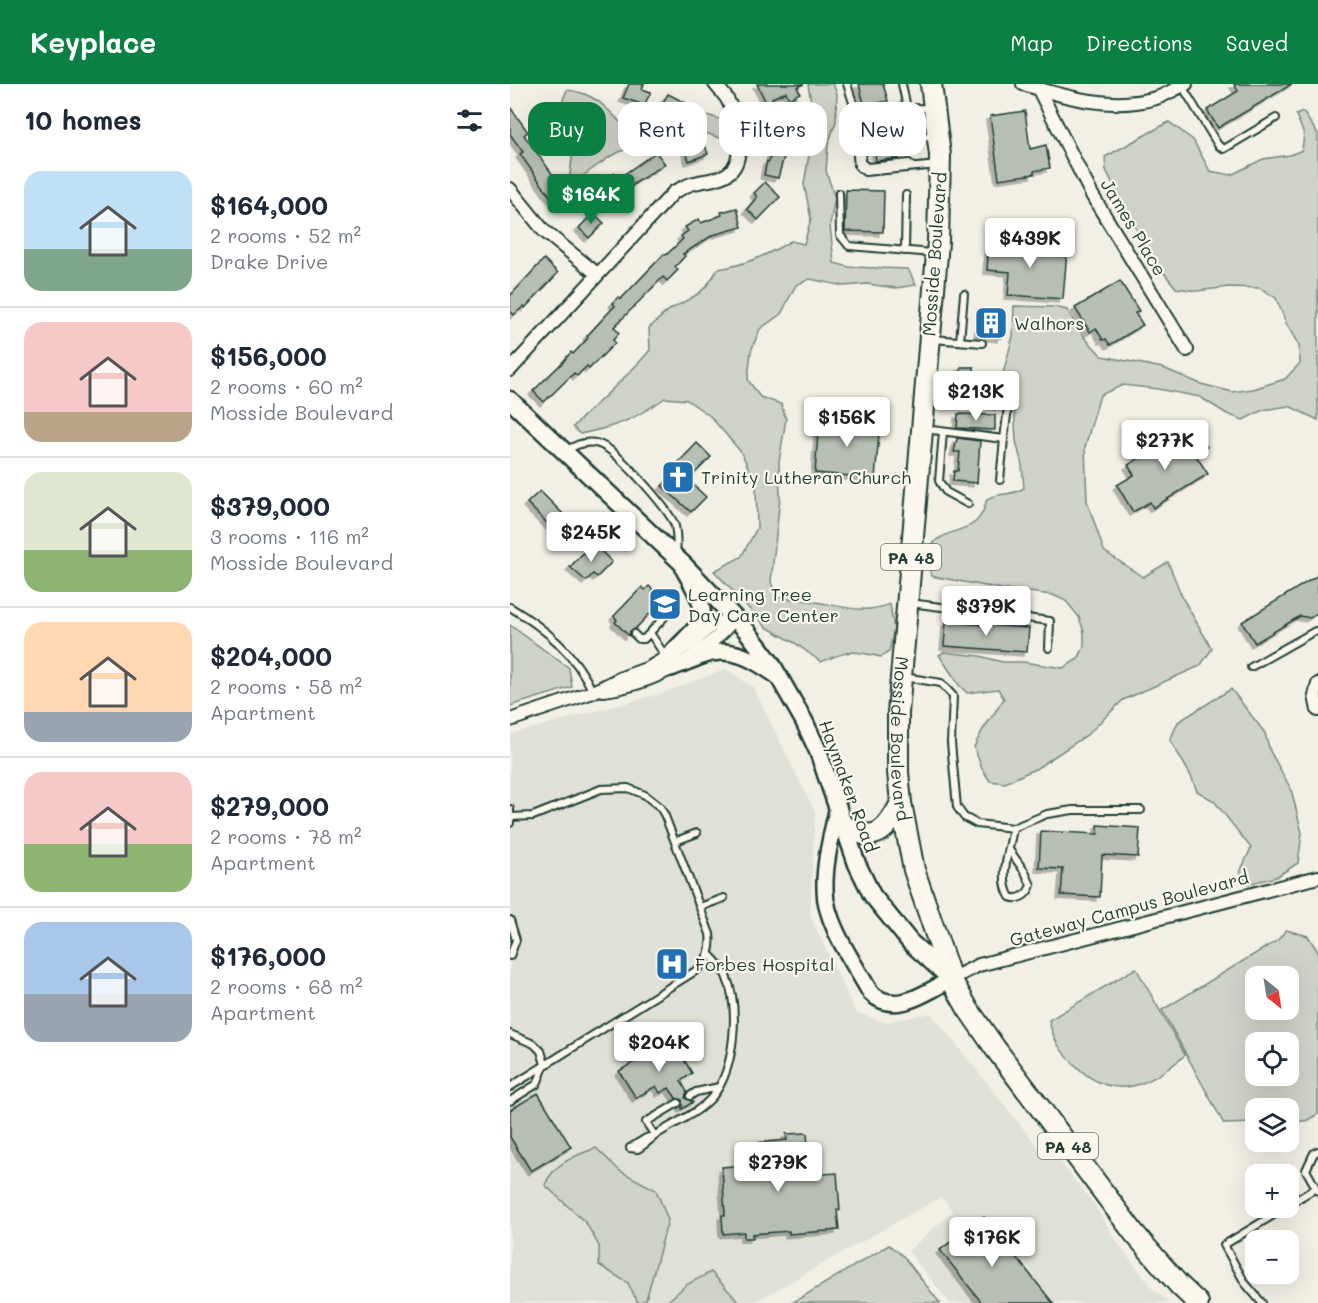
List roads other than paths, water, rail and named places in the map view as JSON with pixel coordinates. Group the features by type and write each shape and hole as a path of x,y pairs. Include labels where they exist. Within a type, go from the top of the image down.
{"main road":[{"name":"Mosside Boulevard","path":"931,84 939,136 937,254 898,713 901,803 914,870 951,979 968,1009 1134,1233 1198,1303"},
{"name":"Haymaker Road","path":"510,400 676,557 735,618 780,678 809,731 838,806 857,864 872,895 910,942 951,979"},
{"path":"844,826 861,834 877,834 892,821 901,803"}],"street":[{"path":"510,370 674,192 690,184 728,173 736,164 739,152 738,132 727,99 715,84"},
{"path":"1023,84 1080,99 1116,104 1156,98 1184,85"},
{"name":"James Place","path":"1038,88 1092,195 1187,350"},
{"path":"510,189 544,231 597,274"},
{"path":"669,663 699,626 702,617 700,597 676,557"},
{"path":"510,720 669,663 712,625 735,618"},
{"path":"669,663 689,663 701,656 722,652 745,656 780,678"},
{"path":"1318,684 1315,696 1318,710"},
{"path":"838,806 825,866 828,911 870,993 885,1004 903,1002 951,979"},
{"name":"Gateway Campus Boulevard","path":"951,979 979,965 1318,877"}],"lane":[{"path":"847,84 853,102"},
{"path":"902,84 906,102"},
{"path":"1184,85 1218,146 1224,149 1276,118"},
{"path":"926,108 935,108"},
{"path":"939,136 895,138 861,143 856,147 858,166 865,171 940,165"},
{"path":"839,193 840,235 849,246 937,254"},
{"path":"905,251 906,195"},
{"path":"960,341 964,294"},
{"path":"929,339 982,343"},
{"path":"924,397 1008,407 1000,480"},
{"path":"921,429 1004,439"},
{"path":"943,432 939,481 946,492 968,504"},
{"path":"564,452 577,443 589,443 604,446 622,461 666,510 675,524 676,557"},
{"path":"907,603 1050,621 1048,648"},
{"path":"510,607 556,639 584,674 593,692"},
{"path":"634,634 642,640 670,611"},
{"path":"1251,667 1315,630 1318,632"},
{"path":"650,633 669,663"},
{"path":"901,676 941,683 952,696 951,743 957,807 964,817 977,824 1013,828 1047,814 1064,811 1141,810"},
{"path":"510,809 510,819 533,816 600,789 628,788 645,795 660,807 676,842 710,934 709,954 697,970 510,1087"},
{"path":"1010,851 1031,885 1023,897 1015,899 1010,897 1005,886 1005,868 1013,828"},
{"path":"676,842 697,833"},
{"path":"700,907 724,898"},
{"path":"510,920 516,940 510,956"},
{"path":"678,1103 646,1122 655,1136 705,1105 719,1087 727,1071 733,1038 732,996 727,978 709,954"},
{"path":"510,1034 534,1044 541,1051 545,1064 537,1084 510,1101"},
{"path":"690,1096 696,1092 719,1087"},
{"path":"1299,1200 1317,1190 1306,1170 1314,1153 1318,1151"},
{"path":"1262,1303 1245,1283 1224,1245 1268,1218"}],"place":[{"name":"Walhors","path":"991,323"},
{"name":"Trinity Lutheran Church","path":"678,477"},
{"name":"Learning Tree Day Care Center","path":"665,604"},
{"name":"Forbes Hospital","path":"672,964"}]}
